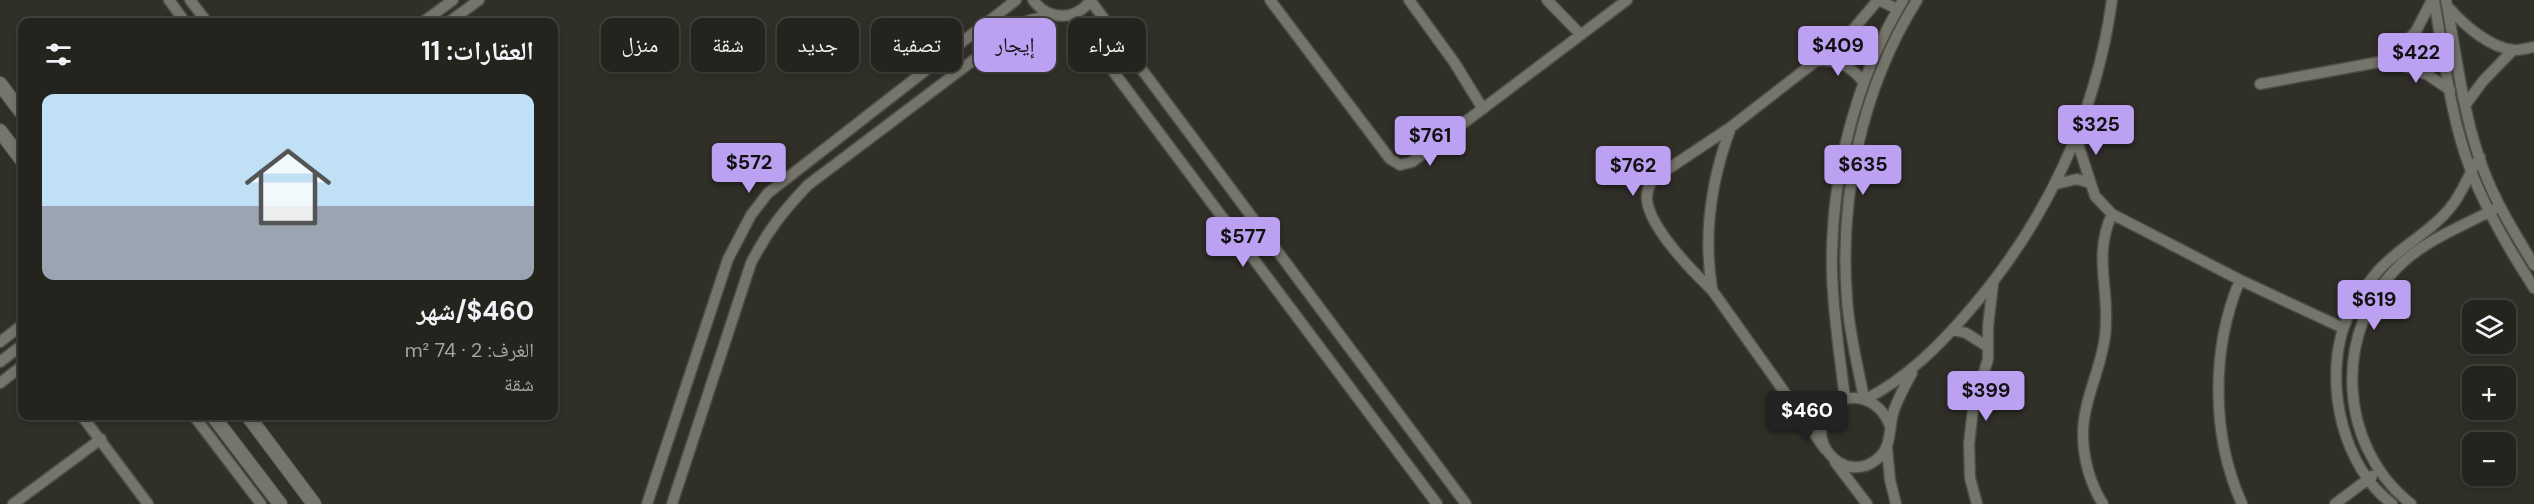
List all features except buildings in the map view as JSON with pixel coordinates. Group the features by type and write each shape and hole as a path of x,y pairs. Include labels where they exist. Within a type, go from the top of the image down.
{"street":[{"path":"169,0 182,18"},
{"path":"190,0 204,18"},
{"path":"428,18 453,0"},
{"path":"454,18 479,0"},
{"path":"647,504 728,259 751,215 768,193 1016,0"},
{"path":"1034,0 1039,7 1053,15"},
{"path":"672,504 751,263 767,232 783,210 808,185 1020,25 1030,20 1053,15 1071,15 1084,8 1090,0 1466,504"},
{"path":"1270,0 1397,164 1405,165 1627,0"},
{"path":"1409,0 1454,62 1483,109"},
{"path":"1547,0 1581,35"},
{"path":"1845,399 1834,306 1833,231 1837,187 1845,144 1864,83 1900,4 1878,0 1851,32 1816,61 1731,128 1653,178 1647,189 1648,208 1667,240 1712,290 1790,401 1867,504"},
{"path":"1890,426 1882,409 1865,399 1847,305 1846,231 1856,155 1875,88 1898,35 1917,0"},
{"path":"1825,449 1821,429 1828,411 1845,399 1865,399 1893,384 1916,365 1953,330 1993,284 2032,228 2056,184 2076,138 2100,65 2112,0"},
{"path":"2390,60 2416,31 2433,0"},
{"path":"2433,0 2450,90 2470,170 2534,265"},
{"path":"2447,3 2458,19 2484,38 2513,50 2534,47"},
{"path":"2447,3 2466,104 2495,209 2534,288"},
{"path":"1071,15 1437,504"},
{"path":"2466,104 2483,81 2513,50"},
{"path":"2260,84 2390,60 2422,72 2450,90"},
{"path":"1816,61 1839,62 1850,67 1864,83"},
{"path":"0,84 18,108"},
{"path":"1712,290 1707,261 1709,216 1717,171 1731,128"},
{"path":"0,131 18,155"},
{"path":"2076,138 2096,196 2112,214 2240,280 2343,328"},
{"path":"2392,504 2367,480 2353,453 2339,407 2337,362 2343,328 2365,289 2393,255 2438,221 2458,198 2470,170 2480,157"},
{"path":"2056,184 2076,179 2090,183"},
{"path":"2411,504 2392,487 2379,470 2362,438 2352,393 2352,366 2359,329 2386,279 2400,265 2424,246 2446,233 2495,209"},
{"path":"2103,504 2090,476 2083,435 2085,410 2105,338 2107,299 2101,263 2101,246 2112,214"},
{"path":"2438,221 2446,233"},
{"path":"2393,255 2400,265"},
{"path":"2240,280 2229,306 2223,332 2219,384 2223,435 2242,504"},
{"path":"1977,504 1970,478 1969,444 1973,410 1986,370 1993,284"},
{"path":"1834,306 1847,305"},
{"path":"0,342 18,329"},
{"path":"1953,330 1966,333 1988,347"},
{"path":"10,334 18,344"},
{"path":"0,362 18,350"},
{"path":"1896,504 1890,480 1887,447 1890,426 1900,394 1916,365"},
{"path":"0,383 18,369"},
{"path":"1790,401 1808,409 1828,411"},
{"path":"85,420 148,504"},
{"path":"197,420 261,504"},
{"path":"216,420 280,504"},
{"path":"251,420 314,504"},
{"path":"13,504 101,439"},
{"path":"1833,459 1850,467 1868,465 1876,461 1887,447"},
{"path":"2335,504 2379,470"}]}
